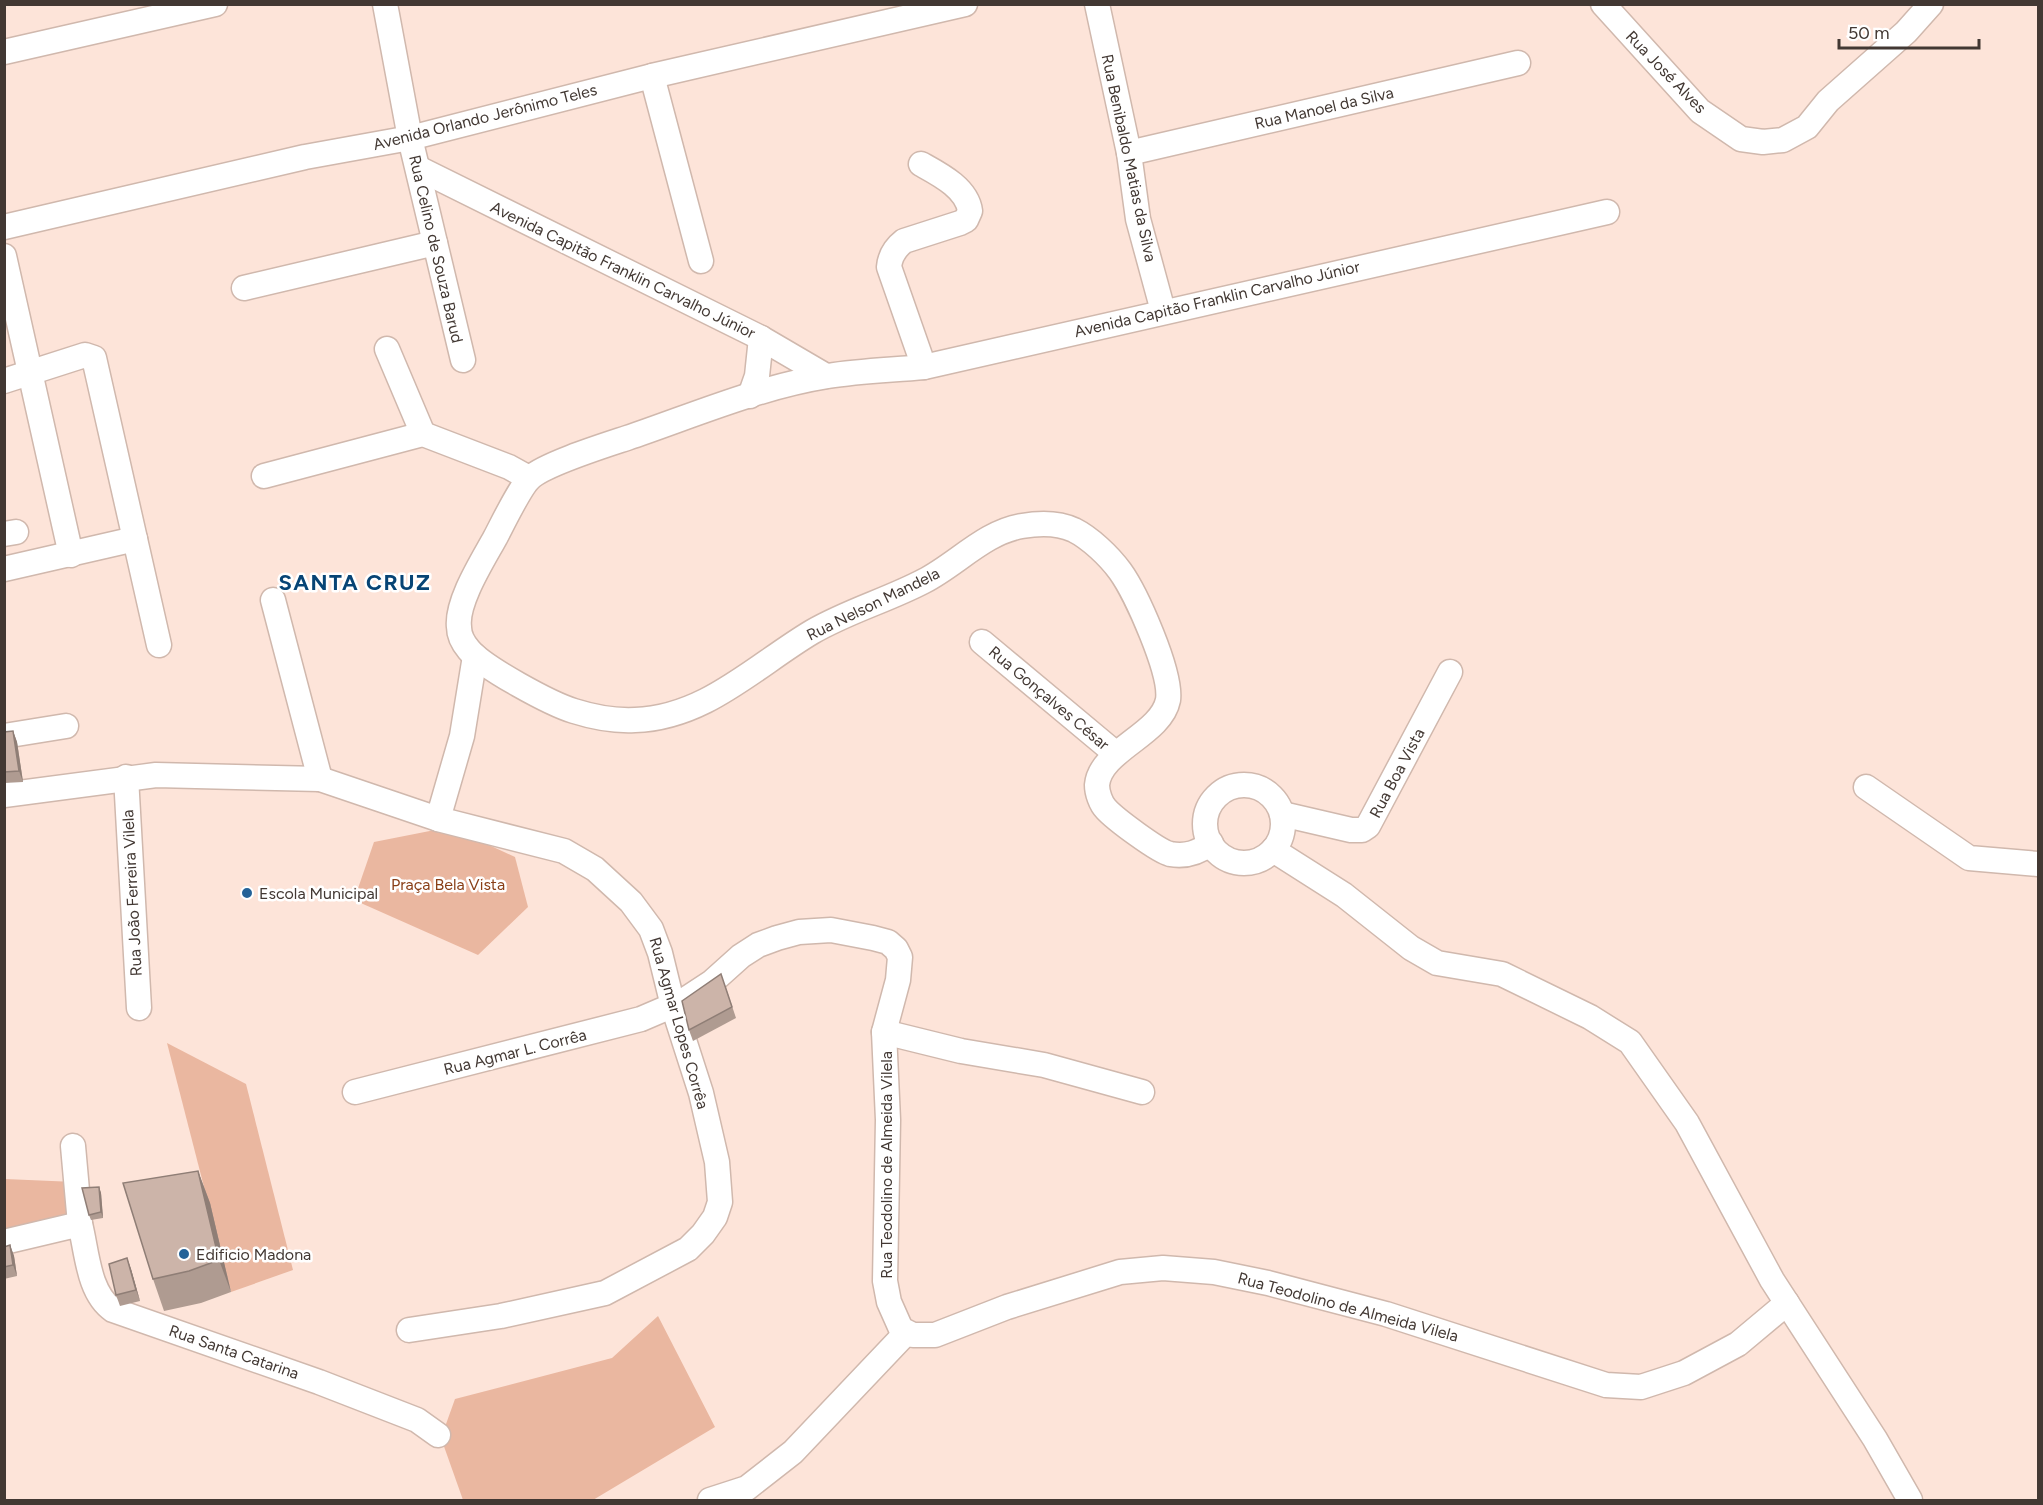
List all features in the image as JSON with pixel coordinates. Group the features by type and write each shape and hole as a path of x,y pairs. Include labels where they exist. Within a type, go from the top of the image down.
{"street":[{"path":"4,52 215,4"},
{"name":"Rua Celino de Souza Barud","path":"385,4 410,138 463,360"},
{"name":"Avenida Orlando Jerônimo Teles","path":"4,227 305,157 410,138 652,76 965,4"},
{"name":"Rua Benibaldo Matias da Silva","path":"1097,4 1129,153 1138,219 1163,311"},
{"name":"Rua José Alves","path":"1603,4 1700,111 1742,139 1763,142 1783,140 1807,127 1828,101 1906,32 1931,4"},
{"name":"Rua Manoel da Silva","path":"1129,153 1518,63"},
{"path":"652,76 701,261"},
{"path":"921,164 955,186 966,199 970,211 966,219 960,223 904,241 898,246 890,260 889,267 924,367"},
{"name":"Avenida Capitão Franklin Carvalho Júnior","path":"418,168 761,338 826,376"},
{"name":"Avenida Capitão Franklin Carvalho Júnior","path":"530,478 601,447 750,396 826,376 924,367 1607,212"},
{"path":"243,288 435,243"},
{"path":"4,256 32,372 71,555"},
{"path":"750,396 757,376 761,338"},
{"path":"387,349 423,434"},
{"path":"4,381 85,356 94,358 159,645"},
{"path":"264,476 423,434 509,467 530,478 482,561 463,602 459,629 462,640 479,659 462,736 438,819"},
{"name":"Rua Nelson Mandela","path":"479,659 532,691 572,711 630,720 658,718 695,707 719,694 745,674 816,630 925,581 999,533 1023,526 1055,525 1070,528 1086,538 1120,570 1161,654 1168,692 1163,712 1151,727 1115,753 1097,784 1103,807 1131,827 1149,844 1169,854 1191,855 1210,843"},
{"path":"4,569 135,539"},
{"path":"273,600 320,779"},
{"name":"Rua Gonçalves César","path":"982,642 1115,753"},
{"name":"Rua Boa Vista","path":"1282,814 1351,830 1362,830 1368,826 1450,672"},
{"path":"4,736 66,726"},
{"name":"Rua Agmar Lopes Corrêa","path":"4,795 126,777 206,774 252,779 320,779 438,819 564,851 604,876 632,902 651,929 660,953 673,1006 701,1093 717,1162 720,1202 703,1234 688,1249 605,1293 501,1316 409,1330"},
{"name":"Rua João Ferreira Vilela","path":"126,777 139,1008"},
{"path":"1246,785 1262,789 1275,799 1282,814 1283,826 1273,850 1261,859 1247,863 1233,861 1220,855 1210,843 1206,828 1208,811 1216,797 1230,788 1246,785"},
{"path":"1866,787 1969,858 2038,864"},
{"path":"1273,850 1344,895 1411,948 1437,963 1502,974 1590,1017 1630,1042 1687,1123 1772,1280 1875,1439 1910,1500"},
{"name":"Rua Teodolino de Almeida Vilela","path":"673,1006 712,982 758,945 799,932 831,930 888,942 896,949 900,957 898,980 884,1032 888,1120 885,1281 889,1302 901,1329 906,1332 935,1335 1007,1307 1120,1272 1163,1268 1214,1272 1268,1282 1386,1314 1606,1385 1641,1387 1684,1372 1738,1344 1787,1303"},
{"name":"Rua Agmar L. Corrêa","path":"355,1092 619,1025 673,1006"},
{"name":"Rua Teodolino de Almeida Vilela","path":"884,1032 961,1051 1044,1065 1142,1092"},
{"name":"Rua Santa Catarina","path":"73,1146 80,1224 95,1287 102,1302 113,1310 319,1382 417,1420 438,1435"},
{"path":"4,1242 80,1224"},
{"path":"710,1500 747,1488 793,1452 906,1332"}],"green space":[{"name":"Praça Bela Vista","path":"450,827 515,857 528,907 478,955 354,900 374,842"},
{"path":"167,1043 246,1084 293,1270 231,1292"},
{"path":"5,1179 75,1182 78,1224 5,1236"},
{"path":"658,1316 715,1427 593,1500 463,1500 441,1438 455,1399 612,1358"}],"building":[{"path":"13,731 19,771 4,772 4,732"},
{"path":"721,974 732,1007 689,1030 682,1001"},
{"name":"Edificio Madona","path":"198,1171 219,1260 189,1271 153,1279 123,1183"},
{"path":"99,1187 101,1212 89,1215 82,1188"},
{"path":"10,1245 13,1265 4,1267 4,1247"},
{"path":"127,1258 136,1290 116,1295 109,1264"}],"place":[{"name":"Escola Municipal","path":"247,893"},
{"name":"Edificio Madona","path":"184,1254"}],"district":[{"name":"SANTA CRUZ","path":"355,582"}]}
